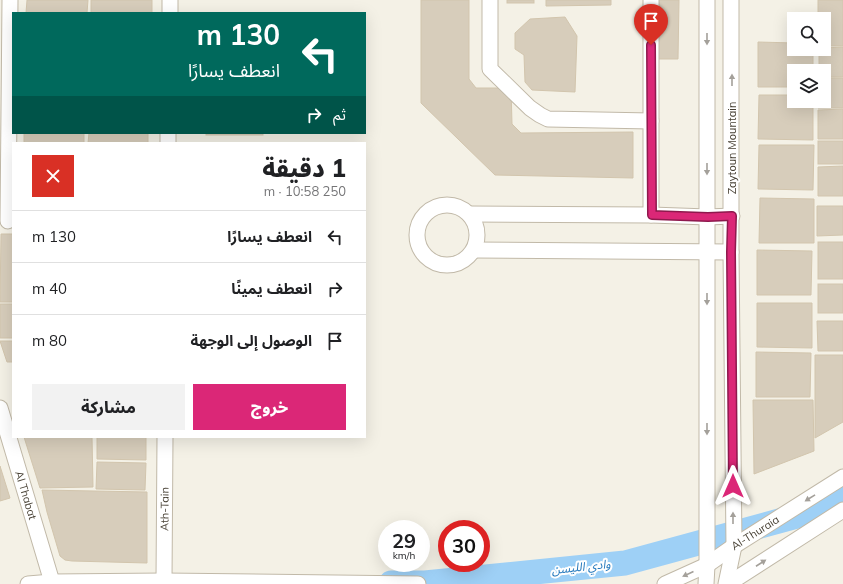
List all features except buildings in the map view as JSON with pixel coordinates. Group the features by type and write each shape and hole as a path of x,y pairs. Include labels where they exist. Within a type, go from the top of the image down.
{"street":[{"path":"7,221 10,0"},
{"path":"170,0 170,12"},
{"path":"490,0 490,69 530,108 548,119 651,121"},
{"path":"651,0 652,215"},
{"path":"706,584 708,217 707,0"},
{"name":"Zaytoun Mountain","path":"727,584 734,546 731,252 732,0"},
{"path":"446,205 459,207 469,214 476,225 477,237 474,250 466,259 454,265 442,265 430,260 422,251 418,239 419,227 424,216 434,208 446,205"},
{"path":"469,214 732,216"},
{"path":"474,250 731,252"},
{"name":"Al Thabat","path":"0,408 52,582"},
{"name":"Ath-Tain","path":"164,581 165,438"},
{"name":"Al-Thuraia","path":"665,584 707,565 734,546 843,477"},
{"path":"727,584 843,510"},
{"path":"28,584 52,582 164,581 418,584"}],"waterway":[{"name":"وادي الليسن","path":"391,583 425,583 625,563 801,515 843,497"}],"route":[{"path":"651,45 652,215 708,217 732,216 733,486"}]}
